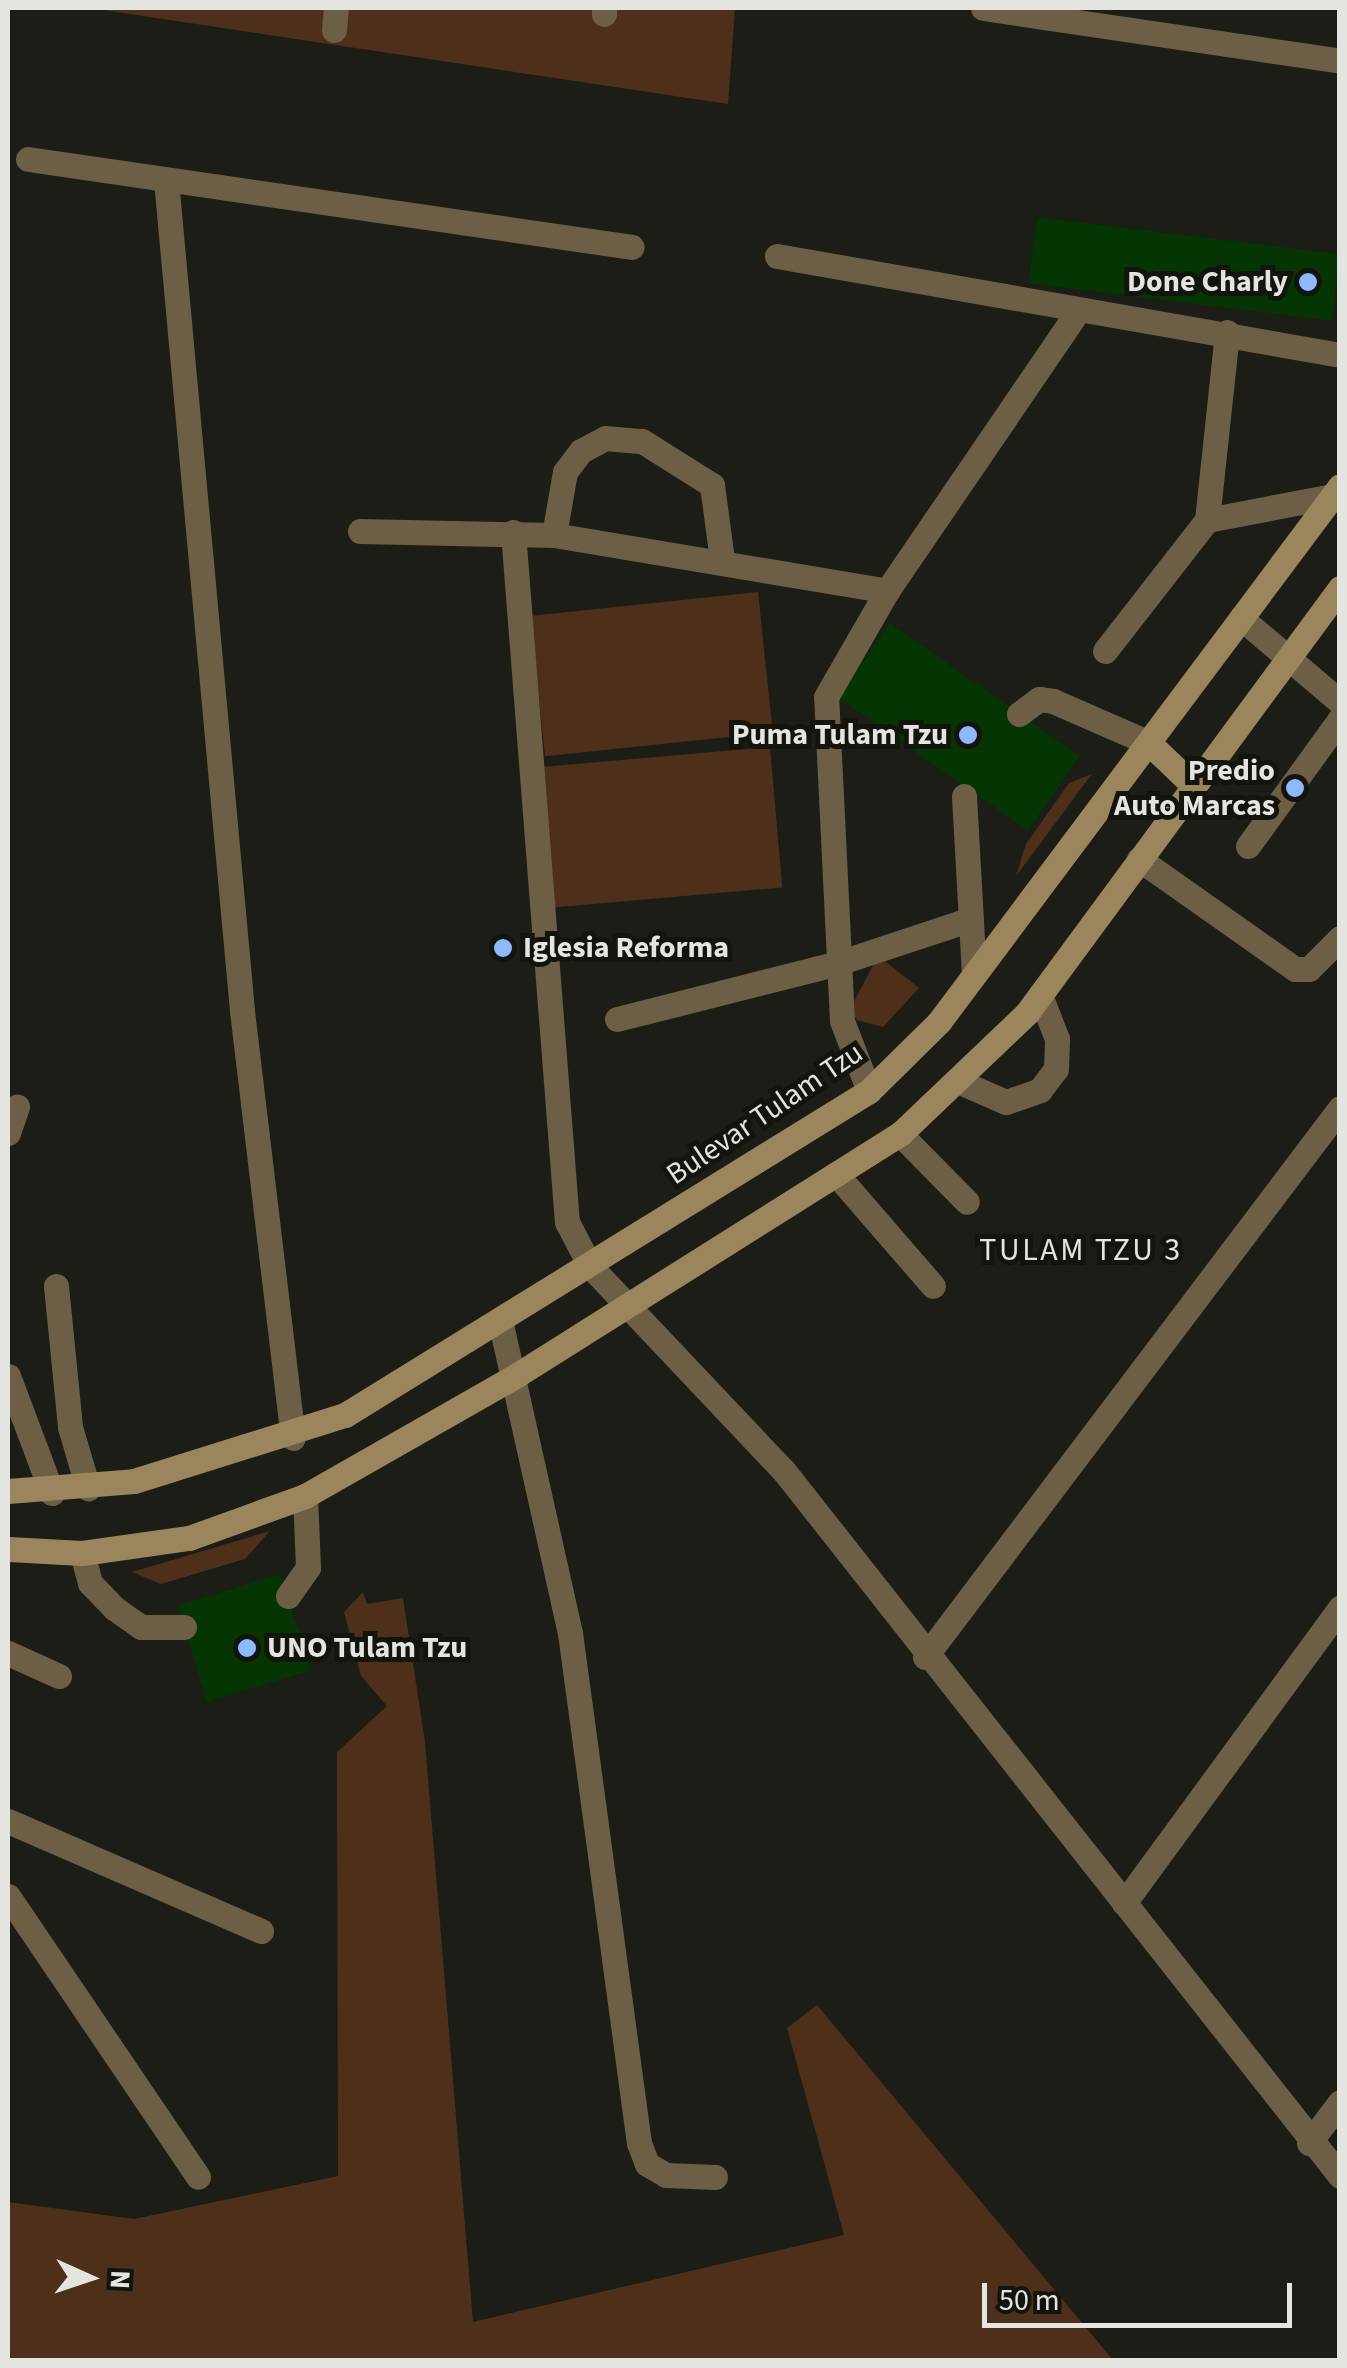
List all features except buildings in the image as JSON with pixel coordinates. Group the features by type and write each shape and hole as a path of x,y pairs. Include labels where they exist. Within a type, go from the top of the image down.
{"main road":[{"name":"Bulevar Tulam Tzu","path":"8,1490 52,1492 88,1488 292,1438 345,1415 870,1091 974,976 1336,491"},
{"path":"8,1549 82,1554 188,1538 304,1496 517,1376 900,1134 960,1082 1040,995 1340,588"},
{"path":"1149,743 1193,786"}],"street":[{"path":"983,8 1340,61"},
{"path":"28,159 632,247"},
{"path":"166,180 242,1011 292,1438"},
{"path":"778,256 1077,312 1227,332 1340,356"},
{"path":"870,1091 842,1021 826,697 888,591 1077,312"},
{"path":"1105,650 1207,520 1227,332"},
{"path":"554,535 564,472 581,451 606,438 642,442 712,485 722,560"},
{"path":"1207,520 1336,491"},
{"path":"360,532 554,535 722,560 888,591"},
{"path":"514,532 567,1222 590,1266 784,1471 925,1657 1124,1903 1309,2143 1340,2176"},
{"path":"1241,618 1285,660 1340,702"},
{"path":"1020,714 1039,699 1053,700 1149,743"},
{"path":"1248,846 1340,720"},
{"path":"964,796 974,976"},
{"path":"1139,859 1296,969 1309,969 1340,938"},
{"path":"617,1019 838,963 971,919"},
{"path":"960,1082 1006,1102 1040,1090 1056,1068 1057,1038 1040,995"},
{"path":"8,1134 17,1107"},
{"path":"925,1657 1340,1108"},
{"path":"900,1134 967,1202"},
{"path":"836,1174 932,1286"},
{"path":"56,1286 70,1428 88,1488"},
{"path":"500,1320 517,1376 570,1633 640,2143 647,2164 666,2175 715,2177"},
{"path":"8,1376 52,1492"},
{"path":"8,1443 37,1454"},
{"path":"288,1596 308,1567 304,1496"},
{"path":"82,1554 90,1583 114,1608 142,1627 184,1627"},
{"path":"1124,1903 1340,1608"},
{"path":"8,1652 59,1676"},
{"path":"8,1821 261,1931"},
{"path":"8,1896 198,2177"},
{"path":"1309,2143 1340,2102"}],"shaded area":[{"path":"90,8 735,8 728,104"},
{"path":"758,592 773,732 545,756 530,616"},
{"path":"770,747 782,887 553,908 541,767"},
{"path":"1092,774 1016,876 1026,844 1069,783"},
{"path":"878,956 919,988 883,1027 857,1020 850,1009"},
{"path":"270,1531 245,1559 161,1584 132,1572"},
{"path":"363,1592 367,1604 403,1598 425,1742 473,2322 844,2235 787,2028 817,2005 1113,2360 8,2360 8,2202 134,2219 338,2176 337,1752 387,1706 361,1676 344,1612"}],"place":[{"name":"Done Charly","path":"1308,282"},
{"name":"Puma Tulam Tzu","path":"968,735"},
{"name":"Predio Auto Marcas","path":"1295,788"},
{"name":"Iglesia Reforma","path":"503,948"},
{"name":"UNO Tulam Tzu","path":"247,1648"}],"district":[{"name":"TULAM TZU 3","path":"1081,1250"}]}
